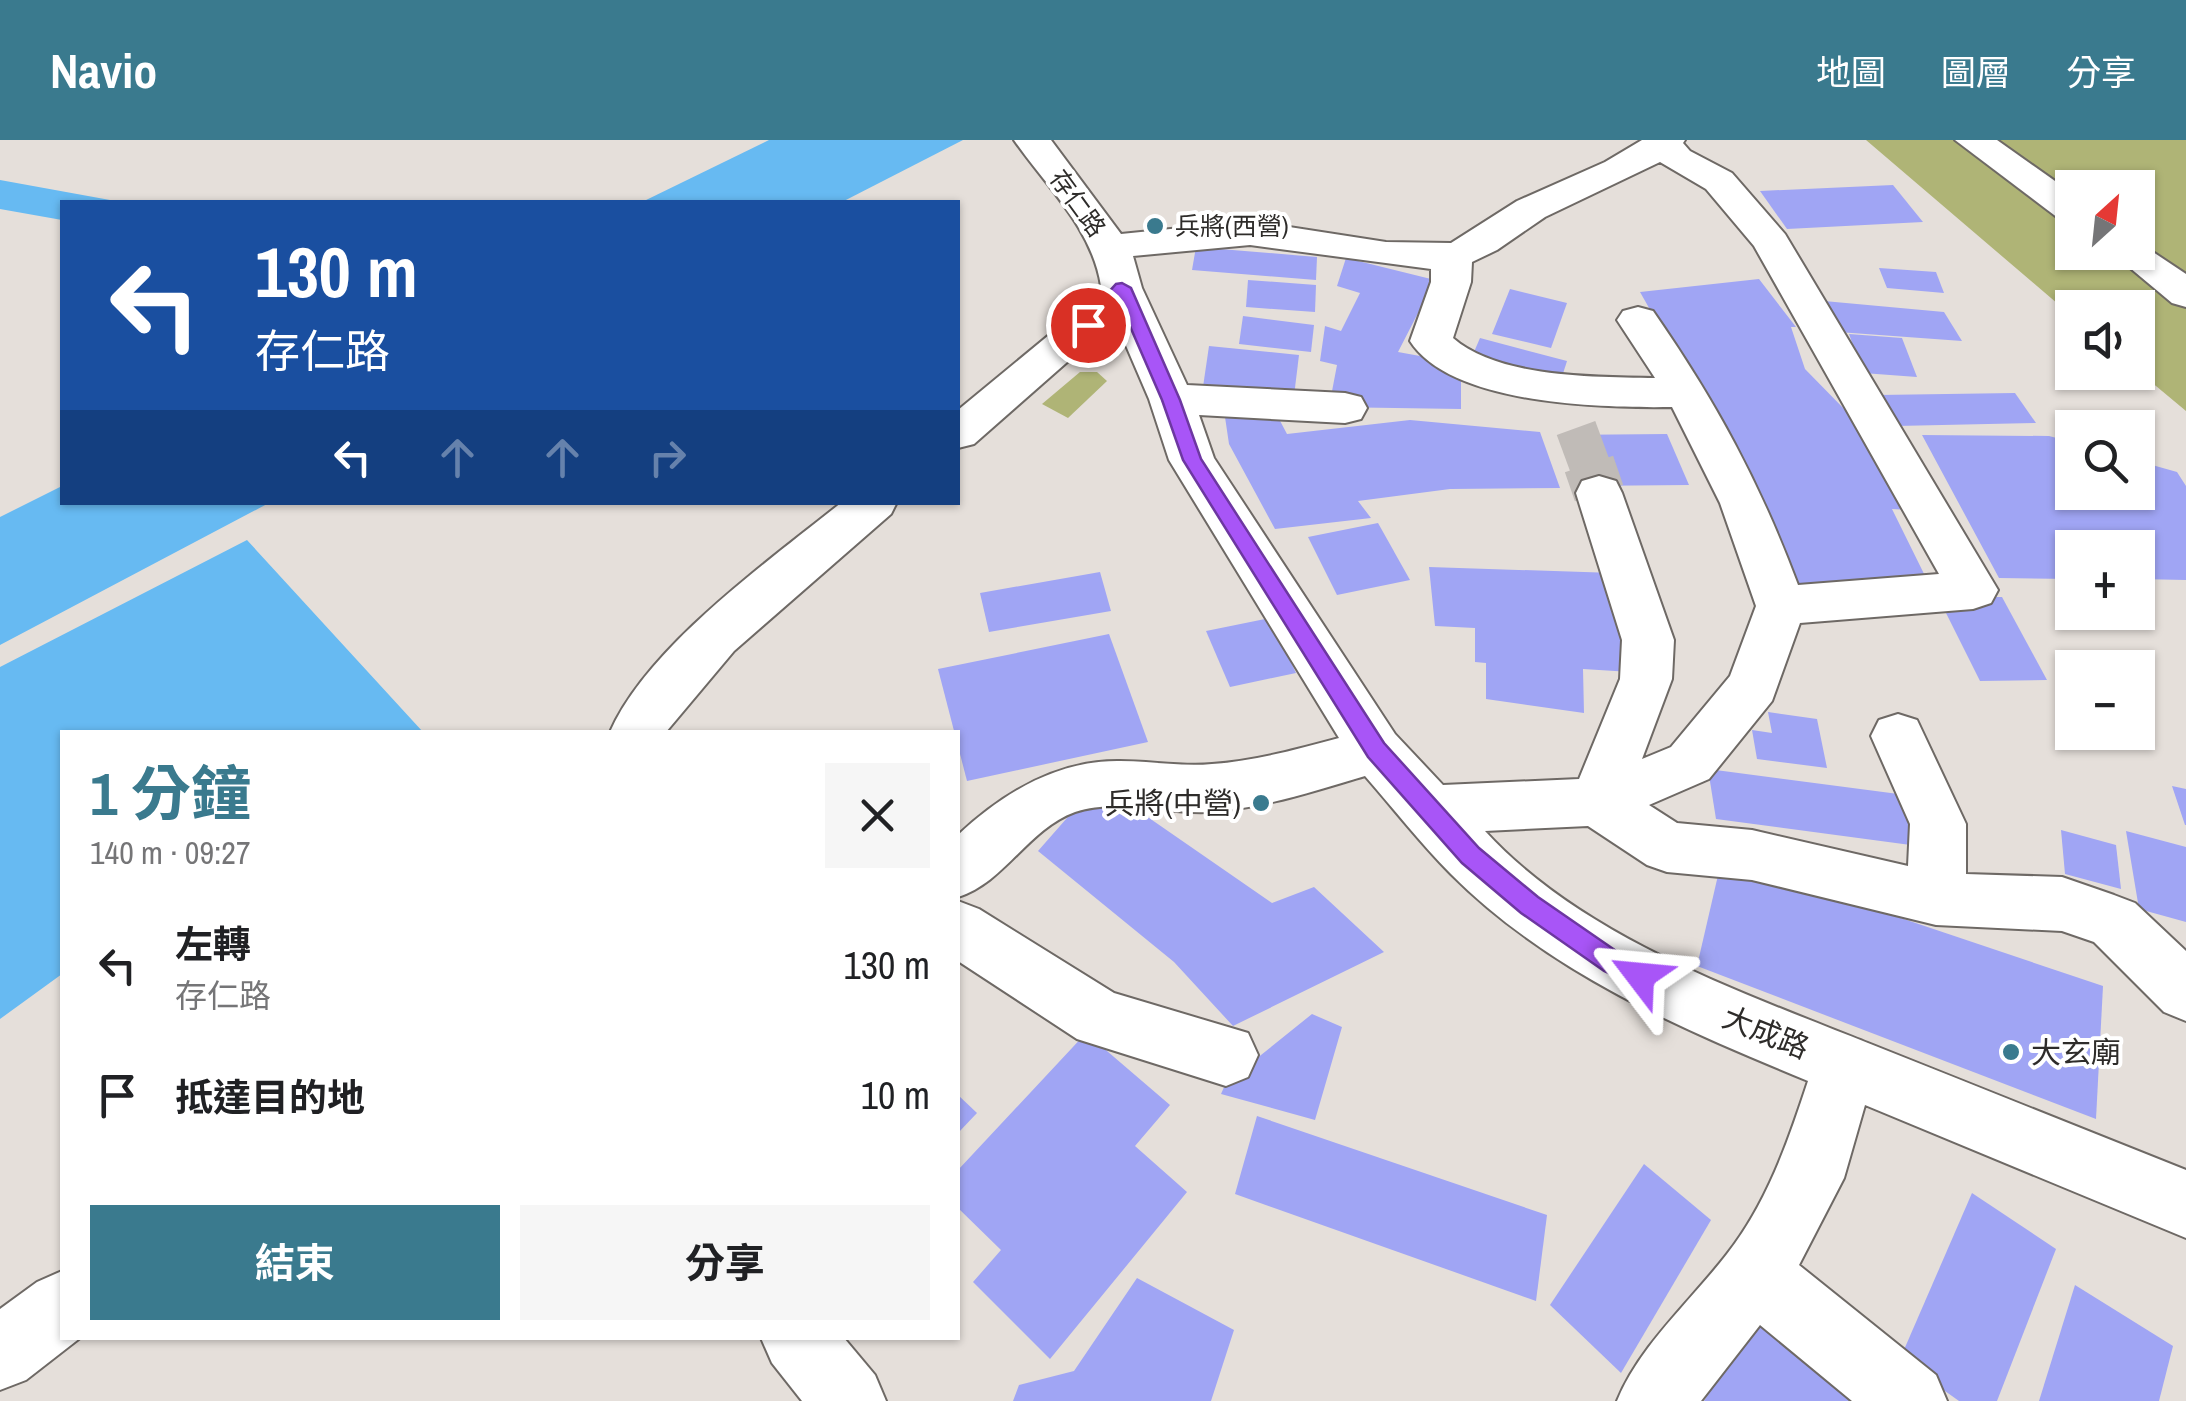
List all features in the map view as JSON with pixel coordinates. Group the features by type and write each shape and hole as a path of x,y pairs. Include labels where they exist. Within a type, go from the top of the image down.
{"street":[{"name":"存仁路","path":"1032,140 1116,267"},
{"path":"1973,140 2055,198"},
{"path":"960,431 1088,325 1116,267 1226,233 1269,234 1385,252 1452,255 1480,244 1527,211 1632,162 1663,141 1676,159 1720,182 1771,242 1974,590 1782,606"},
{"path":"1452,255 1451,282 1431,341 1439,352 1567,409 1626,394 1686,392"},
{"name":"大成路","path":"1116,267 1192,460 1376,750 1428,810 1471,856 1530,905 1613,963 1723,1016 1845,1064 1810,1178 1756,1275 1654,1401"},
{"path":"2154,270 2186,294"},
{"path":"1428,810 1597,802 1690,763 1752,686 1782,606 1744,503 1686,392 1638,320"},
{"path":"1171,400 1345,408"},
{"path":"1597,802 1646,679 1648,640 1599,492"},
{"path":"639,730 661,696 716,634 870,505"},
{"path":"1898,736 1938,824 1936,899"},
{"path":"960,870 1006,825 1051,796 1096,785 1206,789 1250,784 1376,750"},
{"path":"1597,802 1668,848 1752,855 1936,899 2062,904 2114,922 2186,992"},
{"path":"960,929 1098,1018 1226,1055"},
{"path":"1845,1064 2186,1204"},
{"path":"1756,1275 1910,1401"},
{"path":"0,1354 60,1309"},
{"path":"799,1340 849,1401"}],"green space":[{"path":"1866,140 2186,140 2186,411 2155,385 2155,290 2055,290 2055,301"},
{"path":"1080,372 1097,372 1107,381 1068,418 1042,404"}],"water":[{"path":"769,140 963,140 846,200 646,200"},
{"path":"0,180 110,200 60,200 60,220 0,209"},
{"path":"60,487 60,505 265,505 0,645 0,517"},
{"path":"247,540 421,730 60,730 60,975 0,1019 0,667"}],"building":[{"path":"1893,185 1923,222 1787,229 1760,191"},
{"path":"1196,247 1317,257 1316,280 1192,270"},
{"path":"1346,258 1435,280 1398,352 1431,358 1461,370 1461,409 1329,407 1337,365 1320,361 1325,326 1341,331 1360,293 1337,286"},
{"path":"1879,268 1936,272 1944,293 1887,288"},
{"path":"1759,279 1796,327 1791,327 1805,369 1851,416 1910,510 1892,509 1931,588 1791,596 1758,500 1640,292"},
{"path":"1248,280 1316,285 1315,312 1246,307"},
{"path":"1510,289 1567,303 1551,348 1492,334"},
{"path":"1824,301 1944,312 1962,341 1838,332"},
{"path":"1243,316 1314,325 1311,352 1239,344"},
{"path":"1849,334 1902,338 1917,377 1863,373"},
{"path":"1480,338 1567,361 1560,383 1471,359"},
{"path":"1209,346 1299,355 1294,396 1203,387"},
{"path":"2015,393 2036,423 1896,426 1878,395"},
{"path":"1225,417 1278,417 1287,434 1410,420 1540,432 1560,488 1450,489 1358,501 1371,518 1275,529 1229,444"},
{"path":"1667,434 1689,485 1578,486 1560,435"},
{"path":"1922,435 2055,438 2055,510 2155,510 2155,466 2177,472 2186,486 2186,580 2155,579 2155,530 2055,530 2055,579 1999,578"},
{"path":"1378,523 1410,580 1337,595 1308,537"},
{"path":"1429,567 1614,573 1631,672 1583,669 1584,713 1486,699 1486,663 1475,662 1475,628 1435,626"},
{"path":"1100,572 1111,611 989,632 980,593"},
{"path":"1938,597 2002,597 2047,680 1980,681"},
{"path":"1270,618 1296,673 1230,687 1206,631"},
{"path":"1109,634 1148,742 967,781 960,754 960,730 954,730 938,669"},
{"path":"1768,712 1817,719 1827,768 1757,759 1752,730 1772,733"},
{"path":"1708,769 1906,795 1918,846 1716,819"},
{"path":"2172,786 2186,789 2186,825 2185,825"},
{"path":"1126,802 1272,903 1314,887 1384,952 1233,1026 1174,962 1038,851 1074,810"},
{"path":"2061,830 2116,845 2121,889 2065,874"},
{"path":"2126,831 2186,847 2186,922 2139,909"},
{"name":"大玄廟","path":"1722,858 2103,986 2096,1119 1697,966"},
{"path":"1312,1014 1342,1027 1315,1120 1221,1094 1239,1053 1256,1059"},
{"path":"1086,1033 1170,1105 1135,1146 1187,1192 1050,1359 973,1282 1001,1250 960,1210 960,1168"},
{"path":"960,1097 977,1113 960,1131"},
{"path":"1257,1116 1547,1215 1536,1301 1235,1194"},
{"path":"1644,1164 1711,1220 1621,1373 1550,1305"},
{"path":"1972,1193 2056,1249 1997,1401 1959,1401 1900,1359"},
{"path":"1137,1278 1234,1330 1211,1401 1013,1401 1019,1385 1074,1371"},
{"path":"2075,1285 2173,1346 2159,1401 2039,1401"},
{"path":"1755,1318 1855,1401 1704,1401"}],"tunnel":[{"path":"1576,428 1590,466"},
{"path":"1589,464 1599,493"}],"place":[{"name":"兵將(西營)","path":"1155,226"},
{"name":"兵將(中營)","path":"1261,803"},
{"name":"大玄廟","path":"2011,1052"}],"route":[{"path":"1088,325 1122,288 1171,400 1192,460 1376,750 1471,856 1530,905 1613,963 1640,976"}]}
